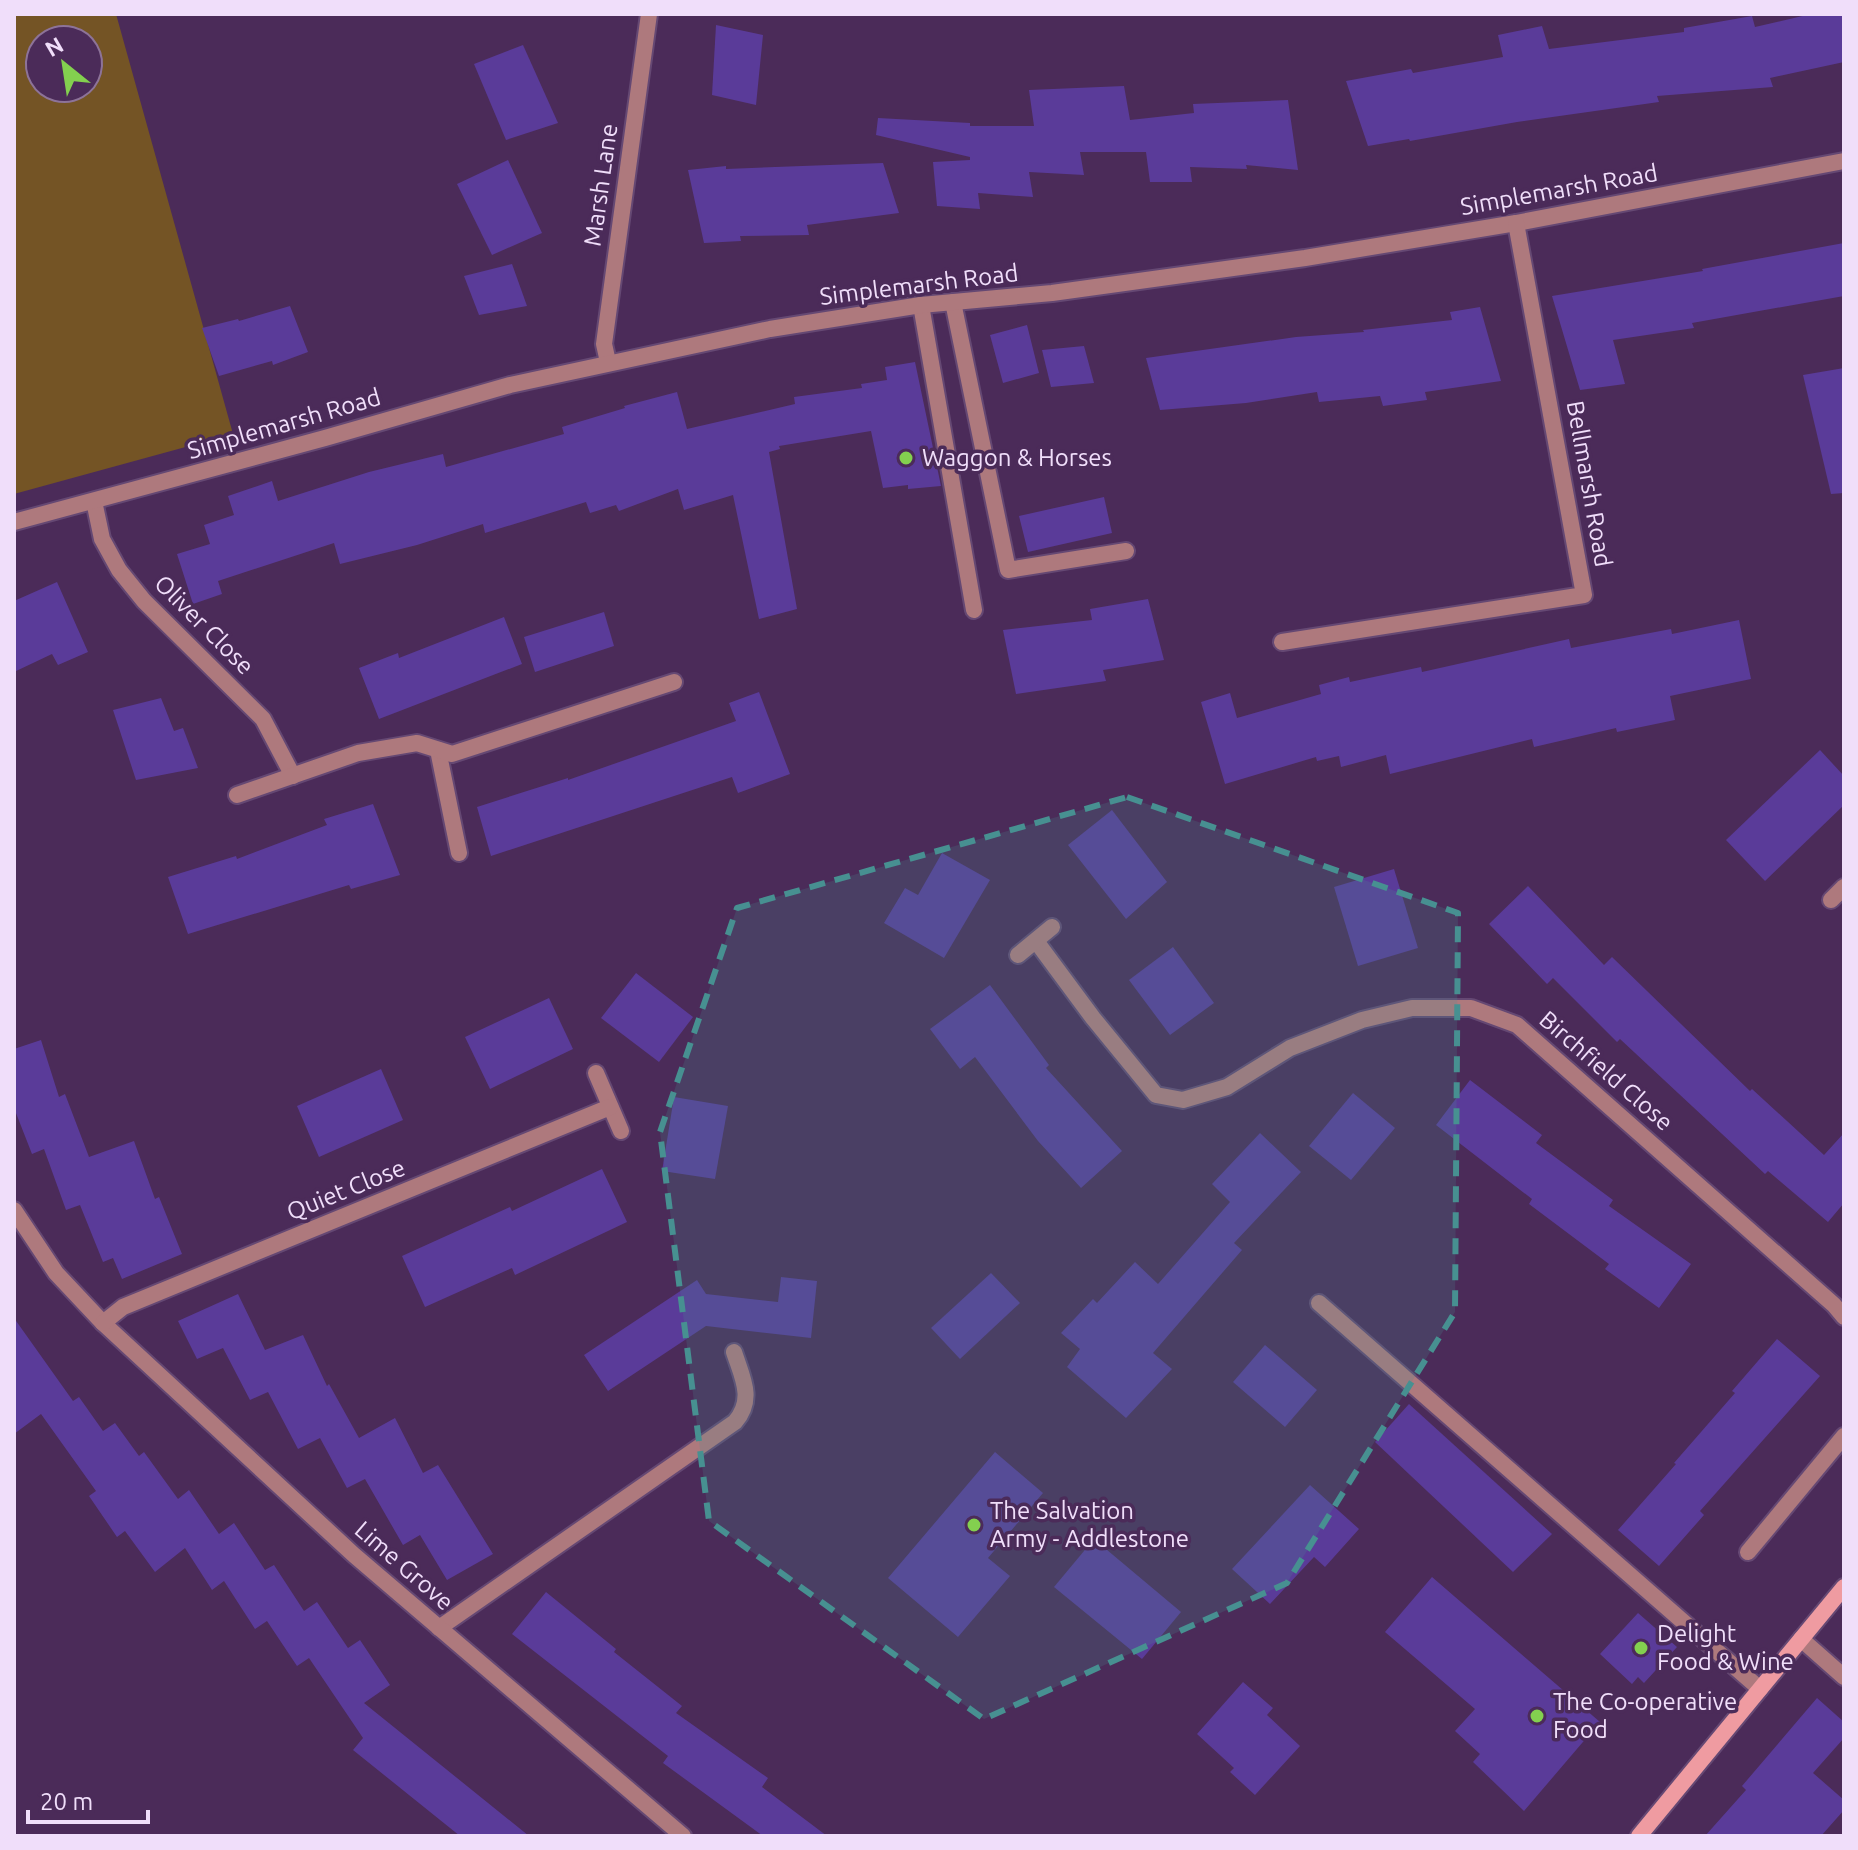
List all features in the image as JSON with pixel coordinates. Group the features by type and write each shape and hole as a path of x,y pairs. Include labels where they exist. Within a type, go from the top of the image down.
{"main road":[{"path":"1639,1836 1844,1587"}],"street":[{"name":"Marsh Lane","path":"608,362 604,344 649,14"},
{"name":"Simplemarsh Road","path":"14,522 510,385 770,329 921,305 1052,293 1305,258 1516,223 1844,161"},
{"name":"Bellmarsh Road","path":"1282,642 1584,595 1516,223"},
{"path":"953,302 1008,570 1126,551"},
{"path":"921,305 974,610"},
{"name":"Oliver Close","path":"94,501 102,539 119,570 144,601 263,719 293,776"},
{"path":"237,795 358,753 417,743 452,754 674,682"},
{"path":"438,750 459,853"},
{"path":"1831,900 1844,887"},
{"path":"1018,955 1052,927"},
{"name":"Birchfield Close","path":"1036,941 1156,1095 1183,1100 1227,1087 1290,1048 1362,1020 1412,1008 1471,1008 1517,1025 1844,1317"},
{"path":"596,1073 621,1131"},
{"name":"Quiet Close","path":"103,1323 123,1307 610,1107"},
{"name":"Lime Grove","path":"14,1210 56,1273 103,1323 343,1545 683,1836"},
{"path":"1319,1303 1760,1689"},
{"path":"439,1628 735,1422 745,1411 747,1401 734,1352"},
{"path":"1748,1552 1844,1436"},
{"path":"1801,1639 1844,1677"}],"highlighted area":[{"path":"1127,797 1458,913 1455,1312 1287,1583 984,1719 709,1521 660,1132 737,908"}],"shaded area":[{"path":"14,14 116,14 233,434 14,494"}],"building":[{"path":"1811,14 1844,14 1844,62 1770,78 1773,87 1657,96 1659,102 1410,141 1368,146 1346,81 1503,57 1498,35 1542,26 1549,49 1684,32 1684,28 1752,16 1755,27"},
{"path":"716,25 763,35 756,105 712,95"},
{"path":"523,45 558,123 506,140 474,64"},
{"path":"1124,86 1130,120 1194,113 1193,104 1288,100 1298,170 1246,165 1247,169 1190,167 1192,182 1150,182 1146,152 1080,152 1084,175 1029,172 1033,197 978,193 980,209 937,206 933,162 970,160 970,157 876,135 878,118 970,123 970,126 1034,126 1029,90"},
{"path":"508,160 542,233 492,255 457,184"},
{"path":"883,163 899,213 807,225 809,235 740,236 741,241 704,243 688,170 726,166 726,169"},
{"path":"1844,243 1844,296 1692,323 1694,328 1613,340 1625,384 1580,390 1552,296"},
{"path":"512,264 527,306 479,315 464,276"},
{"path":"290,306 308,352 273,365 272,361 219,376 202,328"},
{"path":"1480,307 1501,381 1425,392 1427,400 1383,406 1380,396 1319,402 1317,392 1246,403 1160,410 1146,358 1452,320 1450,312"},
{"path":"1027,325 1039,373 1003,383 990,335"},
{"path":"1084,346 1094,383 1051,387 1042,350"},
{"path":"915,362 941,486 883,488 871,431 779,446 780,449 769,452 797,609 759,619 733,495 684,510 678,489 619,511 616,505 590,513 586,502 485,533 483,524 417,545 340,564 334,543 218,581 222,594 193,604 177,554 210,544 204,525 234,515 228,496 272,481 278,501 369,472 443,454 446,467 564,434 562,427 677,392 687,429 795,404 794,397 862,388 861,384 887,380 885,367"},
{"path":"1844,368 1844,493 1831,494 1803,375"},
{"path":"1104,497 1112,533 1028,552 1019,516"},
{"path":"57,582 88,652 58,665 52,654 14,672 14,601"},
{"path":"1148,599 1164,660 1103,670 1106,681 1016,694 1003,630 1092,620 1090,609"},
{"path":"604,612 614,646 535,672 524,637"},
{"path":"504,617 522,664 379,719 359,668 398,653 399,658"},
{"path":"1739,620 1751,679 1670,696 1675,720 1617,732 1616,728 1534,747 1532,739 1390,774 1386,755 1341,767 1339,756 1317,761 1316,757 1225,784 1201,702 1230,693 1237,718 1321,694 1319,685 1349,677 1350,682 1421,667 1422,672 1569,639 1571,648 1671,629 1672,634"},
{"path":"759,692 790,774 738,793 732,777 491,856 477,807 568,780 736,721 729,703"},
{"path":"161,698 174,731 183,728 198,768 136,780 113,710"},
{"path":"1820,750 1844,776 1844,805 1765,881 1726,840"},
{"path":"373,804 400,875 351,889 349,885 188,934 168,877 236,856 237,859 327,825 324,819"},
{"path":"1112,810 1167,882 1126,919 1068,845"},
{"path":"942,853 990,880 944,958 884,923 905,888 918,895"},
{"path":"1394,869 1418,948 1358,966 1334,887"},
{"path":"1528,886 1604,965 1612,957 1750,1091 1752,1089 1824,1155 1844,1133 1844,1203 1828,1222 1768,1171 1765,1174 1620,1039 1617,1042 1553,978 1547,984 1489,924"},
{"path":"1173,947 1214,1003 1170,1035 1129,980"},
{"path":"636,973 693,1017 659,1062 601,1018"},
{"path":"990,985 1049,1065 1046,1068 1122,1151 1081,1188 1038,1141 975,1057 960,1069 930,1029"},
{"path":"549,998 573,1049 490,1089 465,1037"},
{"path":"41,1040 59,1097 65,1094 89,1157 134,1141 155,1199 159,1197 182,1254 122,1279 113,1258 103,1262 80,1205 66,1210 44,1149 32,1154 14,1108 14,1049"},
{"path":"381,1069 403,1120 319,1157 297,1106"},
{"path":"1470,1080 1542,1135 1536,1143 1613,1200 1609,1206 1691,1264 1659,1308 1605,1269 1609,1264 1529,1204 1532,1199 1436,1125"},
{"path":"1353,1093 1395,1128 1351,1180 1309,1146"},
{"path":"674,1097 728,1106 715,1179 662,1171"},
{"path":"1260,1133 1301,1172 1234,1243 1242,1250 1153,1353 1172,1369 1126,1418 1067,1367 1080,1349 1061,1333 1093,1299 1097,1303 1135,1262 1158,1284 1230,1202 1212,1184"},
{"path":"602,1169 627,1222 515,1275 512,1268 425,1307 402,1256 510,1207 512,1211"},
{"path":"991,1273 1020,1303 960,1359 931,1328"},
{"path":"781,1277 817,1281 811,1338 706,1326 608,1391 584,1355 697,1280 706,1294 778,1302"},
{"path":"238,1294 265,1350 303,1335 327,1386 329,1384 359,1438 395,1418 423,1473 438,1465 493,1554 447,1580 420,1535 403,1545 365,1479 347,1488 320,1438 298,1449 268,1392 250,1400 223,1348 197,1359 178,1321"},
{"path":"14,1318 73,1401 79,1397 103,1431 115,1423 139,1456 144,1452 178,1499 189,1490 219,1534 234,1523 265,1570 274,1565 304,1611 317,1602 348,1648 360,1640 390,1685 364,1703 529,1836 460,1836 353,1750 363,1738 309,1658 297,1666 267,1621 255,1629 224,1581 212,1590 185,1548 155,1572 125,1531 117,1537 89,1496 96,1491 41,1414 14,1434"},
{"path":"1777,1339 1820,1376 1700,1511 1704,1515 1659,1566 1618,1530"},
{"path":"1265,1345 1317,1390 1285,1427 1233,1382"},
{"path":"1409,1404 1552,1534 1513,1572 1375,1442"},
{"name":"The Salvation Army - Addlestone","path":"995,1452 1043,1493 988,1558 1010,1576 958,1637 888,1578"},
{"path":"1310,1485 1359,1529 1325,1567 1314,1557 1270,1604 1232,1569"},
{"path":"1094,1539 1181,1612 1142,1659 1054,1587"},
{"path":"1432,1577 1600,1722 1524,1811 1473,1762 1480,1754 1455,1731 1475,1709 1385,1632"},
{"path":"546,1592 682,1706 676,1713 768,1778 762,1787 827,1836 763,1836 663,1763 668,1756 512,1634"},
{"name":"Delight Food & Wine","path":"1638,1613 1677,1647 1644,1683 1638,1677 1632,1684 1600,1654"},
{"path":"1243,1682 1273,1708 1267,1715 1300,1746 1255,1795 1230,1772 1234,1768 1197,1734"},
{"path":"1817,1698 1844,1722 1844,1738 1813,1773 1844,1800 1844,1810 1821,1836 1705,1836 1746,1790 1742,1786"}],"place":[{"name":"Waggon & Horses","path":"906,458"},
{"name":"The Salvation Army - Addlestone","path":"974,1525"},
{"name":"Delight Food & Wine","path":"1641,1648"},
{"name":"The Co-operative Food","path":"1537,1716"}]}
